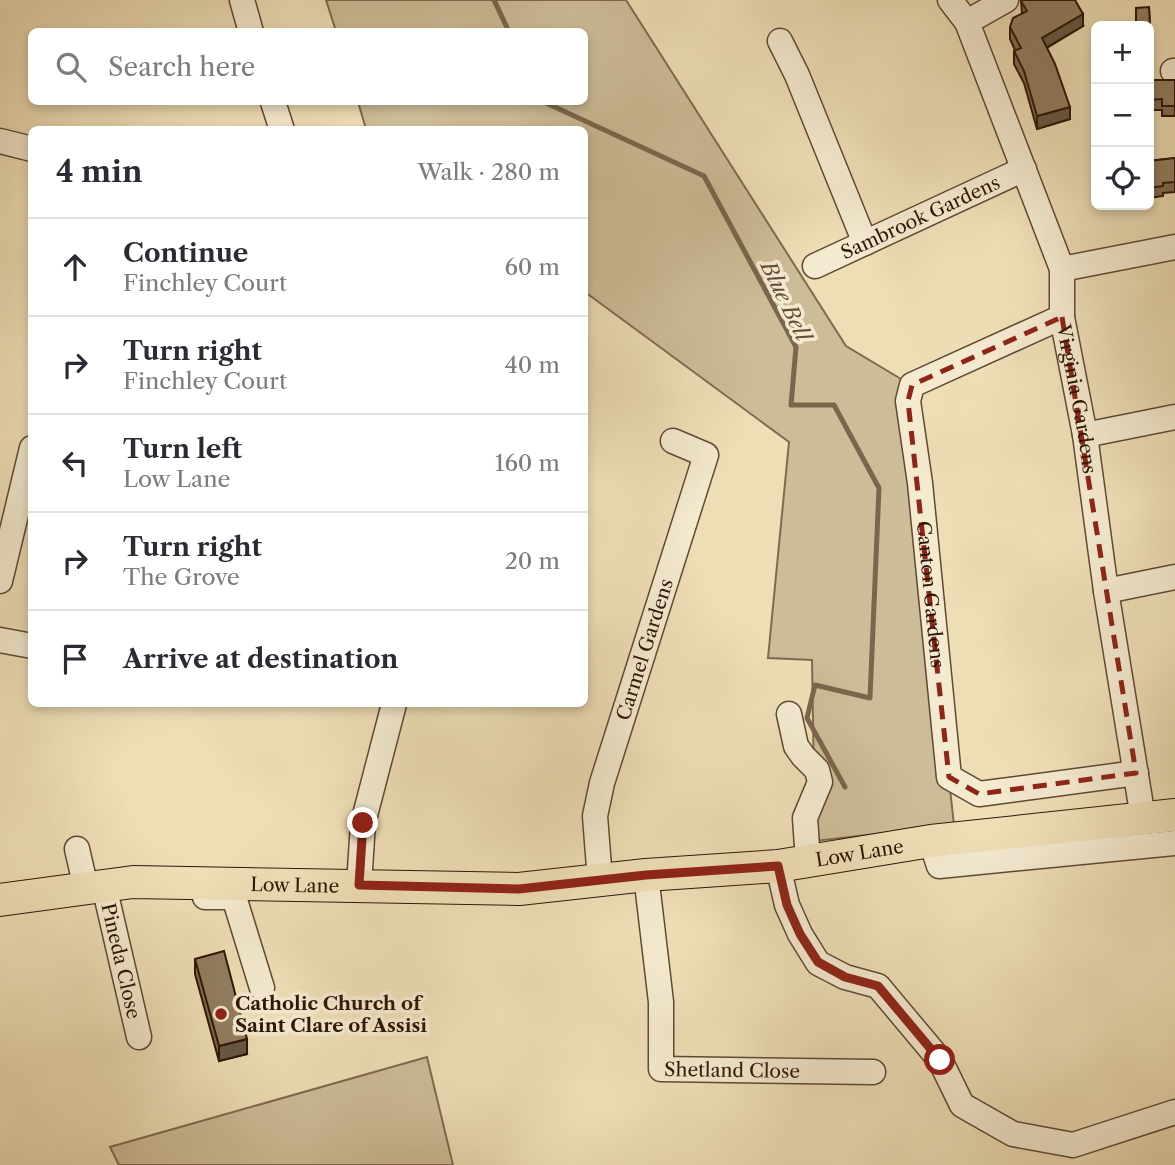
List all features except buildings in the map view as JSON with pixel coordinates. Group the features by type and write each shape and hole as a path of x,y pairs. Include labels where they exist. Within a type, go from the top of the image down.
{"main road":[{"name":"Low Lane","path":"0,900 133,883 519,889 646,875 793,864 931,841 1175,815"}],"street":[{"path":"242,0 250,28"},
{"name":"Virginia Gardens","path":"950,0 967,22 1062,269 1062,317 1085,435 1143,818"},
{"path":"967,22 1006,0"},
{"path":"780,41 797,75 865,243"},
{"path":"274,105 281,126"},
{"path":"0,141 28,148"},
{"name":"Sambrook Gardens","path":"815,266 1024,169"},
{"path":"1062,269 1175,247"},
{"name":"Canton Gardens","path":"1062,317 912,386 908,401 920,483 949,777 979,794 1136,773"},
{"path":"1085,435 1175,417"},
{"name":"Carmel Gardens","path":"600,880 594,816 602,783 706,455 673,441"},
{"path":"0,581 28,465"},
{"path":"1107,591 1175,577"},
{"path":"0,640 28,645"},
{"path":"359,885 363,823 393,707"},
{"path":"789,714 796,746 817,770 820,782 805,818 793,864 787,905 800,934 818,962 845,977 878,986 940,1060 962,1105 1013,1134 1073,1145 1175,1112"},
{"path":"931,841 939,866 1175,843"},
{"name":"Pineda Close","path":"78,849 95,887 139,1037"},
{"name":"Shetland Close","path":"646,875 661,1002 661,1069 873,1072"},
{"path":"203,883 205,898 234,897 262,988"}],"highlighted area":[{"path":"1062,317 1136,773 979,794 949,777 908,401 912,385"}],"shaded area":[{"path":"326,0 626,0 846,346 901,379 900,411 916,482 954,825 815,841 812,660 768,658 789,442 588,294 588,126 365,126 359,105 588,105 588,28 335,28"},
{"path":"427,1057 453,1165 119,1165 110,1147"}],"waterway":[{"name":"Blue Bell","path":"494,0 507,28"},
{"name":"Blue Bell","path":"550,105 704,176 796,347 791,405 834,405 879,488 870,698 815,685 807,718 845,787"}],"place":[{"name":"Catholic Church of Saint Clare of Assisi","path":"221,1014"}],"route":[{"path":"363,823 359,885 519,889 646,875 778,866 787,905 800,934 818,962 845,977 878,986 940,1060"}]}
